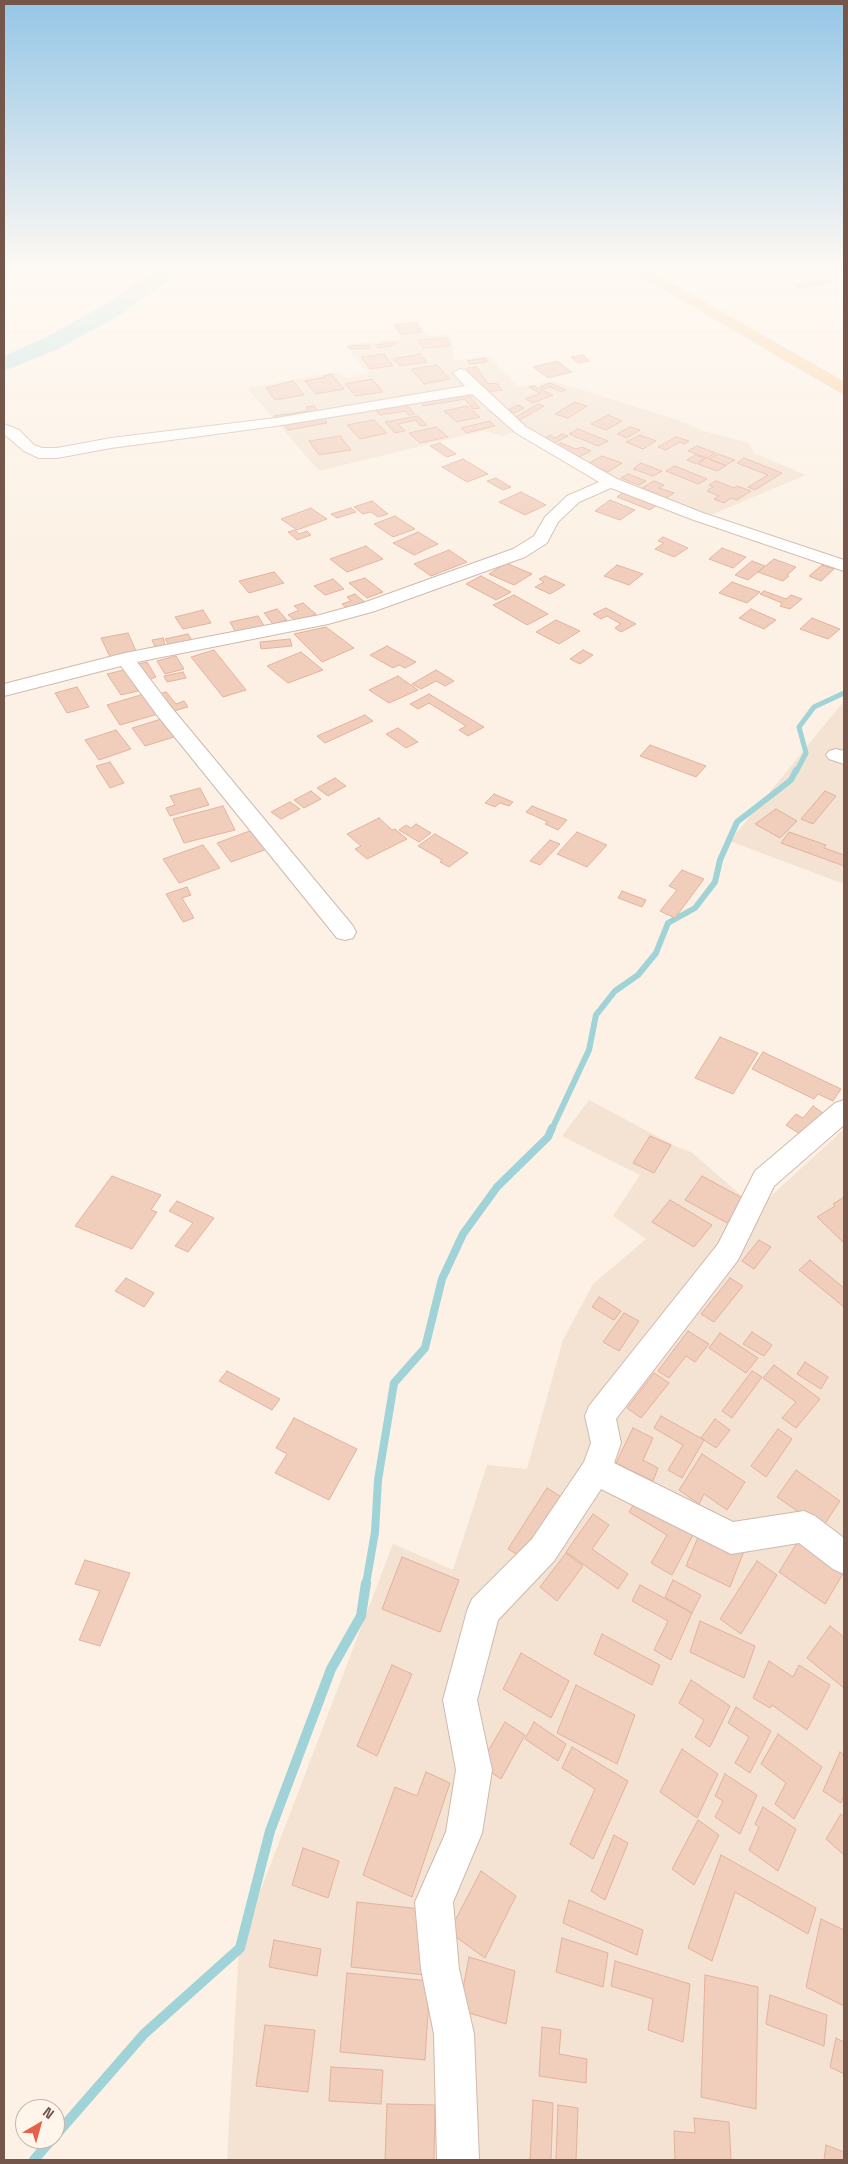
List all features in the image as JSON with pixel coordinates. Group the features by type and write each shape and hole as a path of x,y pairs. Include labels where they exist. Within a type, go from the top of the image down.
{"main road":[{"path":"814,371 844,388"}],"street":[{"path":"460,373 521,430 611,482 697,516 844,566"},
{"path":"4,428 14,433 29,448 39,453 57,453 111,443 276,422 475,389"},
{"path":"4,690 125,659 322,620 370,607 518,553 541,539 551,520 573,499 611,482"},
{"path":"125,659 164,711 345,932"},
{"path":"458,2160 454,2034 440,1969 434,1902 464,1832 474,1770 460,1700 484,1610 542,1550 596,1470 606,1443 600,1416 728,1252 764,1179 844,1110"},
{"path":"596,1470 731,1538 804,1527 844,1558"}],"shaded area":[{"path":"366,371 503,371 518,387 554,381 681,421 704,431 749,443 754,453 806,475 713,514 706,519 611,482 521,430 503,436 483,431 319,471 247,388 337,372 346,378 368,373"},
{"path":"844,701 844,884 730,841"},
{"path":"589,1100 677,1147 691,1152 757,1209 844,1129 844,2160 227,2160 239,1947 393,1544 453,1570 487,1465 527,1469 563,1340 593,1284 646,1239 613,1216 640,1175 562,1136"}],"building":[{"path":"413,371 443,371 450,379 424,384"},
{"path":"468,371 479,371 489,384 496,383 502,390 487,392 473,380"},
{"path":"538,371 572,372 548,378"},
{"path":"331,374 344,389 316,394 305,381 326,377 324,376"},
{"path":"372,379 383,392 356,396 345,384"},
{"path":"293,381 304,395 275,400 266,388"},
{"path":"550,383 566,390 561,392 550,387 545,389 540,387"},
{"path":"533,386 553,395 533,403 525,399 540,393 529,387"},
{"path":"469,395 480,408 473,409 465,399 423,406 421,402"},
{"path":"575,402 587,406 568,418 555,414"},
{"path":"538,404 544,406 520,420 514,418"},
{"path":"407,405 415,414 409,415 405,411 380,415 376,410"},
{"path":"518,405 524,408 515,413 508,410"},
{"path":"314,406 319,414 277,420 274,416 308,411 306,407"},
{"path":"467,406 480,417 457,422 444,411"},
{"path":"608,415 622,421 606,430 591,424"},
{"path":"418,416 427,425 420,426 416,420 398,424 405,431 395,433 385,422"},
{"path":"324,418 327,423 288,430 284,425"},
{"path":"374,420 387,433 360,439 347,425"},
{"path":"490,421 495,426 466,433 461,428"},
{"path":"436,427 448,437 420,443 409,433"},
{"path":"630,427 640,430 627,438 617,434"},
{"path":"578,429 608,441 598,446 569,434"},
{"path":"562,434 568,436 554,443 544,439 550,435 555,438"},
{"path":"640,435 656,441 643,449 626,442"},
{"path":"340,436 351,450 319,455 309,441"},
{"path":"676,437 689,441 685,444 680,442 666,450 658,447"},
{"path":"440,443 456,454 447,457 430,446"},
{"path":"561,443 576,449 582,447 591,451 579,457 554,446"},
{"path":"697,446 716,453 707,458 688,451"},
{"path":"718,454 735,460 726,465 709,459"},
{"path":"695,455 705,458 696,464 687,460"},
{"path":"602,456 622,463 608,472 588,464"},
{"path":"706,458 726,466 717,471 698,464"},
{"path":"744,458 782,473 755,490 748,487 768,475 737,463"},
{"path":"463,459 488,474 467,482 442,467"},
{"path":"641,463 662,471 653,476 633,469"},
{"path":"675,466 707,479 698,484 666,471"},
{"path":"628,474 646,481 639,485 621,478"},
{"path":"496,478 511,487 503,490 487,481"},
{"path":"654,481 664,485 659,488 674,493 666,498 642,488"},
{"path":"716,481 734,488 737,486 751,491 737,500 731,498 724,503 714,499 719,496 707,491 713,487 709,485"},
{"path":"521,492 546,505 525,515 499,502"},
{"path":"623,492 657,505 650,510 617,497"},
{"path":"610,500 635,510 620,520 595,511"},
{"path":"372,501 388,514 378,517 371,512 363,514 354,507"},
{"path":"311,508 327,519 297,530 281,519"},
{"path":"351,508 356,512 337,518 331,514"},
{"path":"395,516 415,529 393,537 374,524"},
{"path":"295,530 299,534 307,531 311,535 297,540 288,532"},
{"path":"418,532 438,544 414,555 393,543"},
{"path":"663,537 688,548 674,557 655,549 664,543 658,541"},
{"path":"366,546 383,559 347,572 330,559"},
{"path":"722,548 746,557 733,568 709,559"},
{"path":"449,550 467,562 431,576 414,564"},
{"path":"774,559 796,567 783,581 758,572"},
{"path":"752,561 765,566 748,580 735,575"},
{"path":"506,563 532,574 514,585 489,574"},
{"path":"617,565 643,574 629,585 604,576"},
{"path":"822,565 834,569 821,581 809,576"},
{"path":"274,572 284,583 249,593 239,581"},
{"path":"481,576 511,592 496,600 466,584"},
{"path":"545,576 565,585 550,594 535,587 544,582 539,579"},
{"path":"365,578 383,592 367,598 349,583"},
{"path":"333,579 344,589 325,595 314,586"},
{"path":"732,582 760,592 747,603 719,593"},
{"path":"764,591 786,599 791,595 802,599 790,609 780,606 782,603 760,594"},
{"path":"355,594 366,603 349,610 342,604 351,601 347,597"},
{"path":"514,595 548,614 527,625 493,605"},
{"path":"303,603 316,614 297,622 288,615 299,610 294,606"},
{"path":"606,608 636,624 621,632 615,628 621,624 607,616 601,619 593,614"},
{"path":"277,609 287,620 273,624 264,613"},
{"path":"751,609 776,620 764,629 739,618"},
{"path":"203,610 211,623 183,629 175,617"},
{"path":"258,616 265,627 236,633 230,622"},
{"path":"812,618 840,629 828,639 800,629"},
{"path":"556,620 580,631 559,644 536,632"},
{"path":"326,627 354,648 322,662 294,634"},
{"path":"128,633 136,651 110,657 101,638"},
{"path":"188,634 193,642 170,647 165,639"},
{"path":"163,638 165,645 155,647 152,640"},
{"path":"290,639 292,646 261,649 260,642"},
{"path":"387,646 416,662 405,668 399,665 393,668 370,655"},
{"path":"214,650 246,690 223,697 191,657"},
{"path":"583,650 593,655 580,664 570,659"},
{"path":"301,652 323,670 288,683 267,666"},
{"path":"176,656 184,669 165,674 157,661"},
{"path":"147,662 156,677 145,681 135,665"},
{"path":"128,669 142,690 121,695 107,674"},
{"path":"436,670 454,681 445,686 436,681 421,689 412,684"},
{"path":"183,672 186,678 167,682 164,676"},
{"path":"398,676 418,690 389,703 369,690"},
{"path":"77,687 89,707 67,713 55,693"},
{"path":"166,692 176,704 184,701 188,707 170,712 156,695"},
{"path":"144,694 158,714 120,725 107,705"},
{"path":"429,694 484,727 468,736 459,730 466,726 429,703 418,709 410,704"},
{"path":"365,715 373,721 325,743 317,736"},
{"path":"161,719 174,737 145,746 132,728"},
{"path":"398,728 418,742 406,748 386,734"},
{"path":"116,730 131,749 99,760 85,740"},
{"path":"650,745 706,766 696,777 640,756"},
{"path":"110,762 124,783 110,788 96,766"},
{"path":"335,778 346,786 328,796 317,788"},
{"path":"200,788 209,805 170,816 166,808 175,805 170,796"},
{"path":"311,791 321,799 304,808 294,800"},
{"path":"825,791 836,796 813,824 801,819"},
{"path":"494,794 513,802 509,806 500,803 495,807 485,803"},
{"path":"290,802 300,809 281,819 271,812"},
{"path":"223,806 235,830 184,843 173,819"},
{"path":"532,806 567,820 558,830 545,824 548,822 526,812"},
{"path":"776,809 797,821 780,838 755,824"},
{"path":"379,818 392,830 395,829 407,839 367,859 355,849 361,846 347,834"},
{"path":"416,824 431,833 419,842 399,830 406,825 411,828"},
{"path":"255,829 270,848 231,862 217,843"},
{"path":"577,832 607,845 587,867 557,854"},
{"path":"789,832 826,845 824,848 844,855 844,866 781,843"},
{"path":"435,834 468,853 449,867 440,862 442,860 418,846"},
{"path":"550,840 560,844 540,865 530,861"},
{"path":"203,845 220,868 179,883 163,859"},
{"path":"682,870 704,879 675,918 660,911 677,890 669,886"},
{"path":"187,887 191,895 182,898 194,918 183,922 166,894"},
{"path":"622,891 646,900 642,907 618,898"},
{"path":"720,1037 758,1053 733,1094 695,1078"},
{"path":"763,1052 841,1089 833,1101 818,1094 814,1099 752,1069"},
{"path":"813,1106 823,1113 803,1136 786,1125 796,1114 803,1118"},
{"path":"650,1136 671,1145 654,1173 633,1163"},
{"path":"112,1176 161,1195 151,1210 157,1212 132,1249 75,1226"},
{"path":"702,1176 748,1201 731,1225 685,1200"},
{"path":"844,1197 844,1243 817,1217 835,1206 833,1204"},
{"path":"670,1200 712,1225 694,1247 652,1222"},
{"path":"177,1201 214,1218 188,1252 175,1246 193,1223 169,1211"},
{"path":"759,1240 771,1247 754,1269 742,1261"},
{"path":"810,1260 844,1288 844,1307 799,1270"},
{"path":"126,1278 154,1293 144,1307 115,1291"},
{"path":"730,1278 743,1286 714,1322 701,1314"},
{"path":"599,1297 621,1311 614,1320 592,1307"},
{"path":"624,1313 639,1321 619,1351 603,1342"},
{"path":"688,1331 709,1344 695,1362 686,1356 669,1378 658,1371"},
{"path":"752,1332 772,1345 764,1356 743,1344"},
{"path":"720,1333 758,1358 746,1373 709,1348"},
{"path":"805,1362 828,1377 821,1389 797,1374"},
{"path":"774,1365 820,1399 796,1428 782,1418 796,1402 763,1378"},
{"path":"227,1371 280,1399 272,1410 219,1381"},
{"path":"752,1371 762,1377 732,1418 722,1411"},
{"path":"654,1373 669,1383 641,1418 627,1408"},
{"path":"661,1416 704,1440 682,1478 668,1470 683,1445 654,1428"},
{"path":"294,1418 357,1449 329,1500 275,1473 287,1454 276,1448"},
{"path":"715,1419 730,1430 716,1448 701,1438"},
{"path":"633,1428 653,1438 643,1460 658,1468 653,1481 616,1463"},
{"path":"778,1429 792,1439 766,1477 751,1466"},
{"path":"702,1454 745,1482 727,1510 704,1494 699,1504 679,1490"},
{"path":"796,1470 840,1501 822,1528 777,1497"},
{"path":"547,1488 563,1498 525,1559 508,1549"},
{"path":"638,1497 695,1531 672,1575 651,1563 667,1535 629,1512"},
{"path":"593,1514 609,1525 592,1549 628,1574 618,1589 566,1552"},
{"path":"701,1530 744,1551 730,1587 686,1566"},
{"path":"802,1535 844,1564 844,1572 825,1604 779,1572"},
{"path":"566,1553 583,1566 557,1601 540,1587"},
{"path":"402,1557 459,1580 440,1632 382,1609"},
{"path":"85,1560 130,1573 100,1646 79,1640 100,1591 75,1584"},
{"path":"757,1561 777,1575 741,1634 720,1619"},
{"path":"673,1580 701,1595 692,1613 665,1597"},
{"path":"640,1585 692,1613 671,1660 654,1650 668,1621 632,1601"},
{"path":"700,1621 755,1646 744,1678 690,1652"},
{"path":"830,1626 844,1637 844,1688 807,1658"},
{"path":"602,1634 660,1665 652,1685 594,1654"},
{"path":"521,1653 569,1681 551,1718 503,1689"},
{"path":"769,1661 793,1677 799,1665 830,1685 807,1730 772,1705 770,1708 753,1698"},
{"path":"392,1665 412,1674 377,1756 357,1746"},
{"path":"691,1680 730,1706 710,1747 695,1737 704,1720 679,1703"},
{"path":"576,1685 635,1715 617,1764 557,1733"},
{"path":"736,1707 771,1731 750,1773 735,1763 749,1737 728,1723"},
{"path":"505,1722 525,1735 501,1779 480,1765"},
{"path":"534,1722 566,1744 558,1761 525,1739"},
{"path":"778,1734 822,1767 794,1819 775,1804 786,1783 761,1764"},
{"path":"572,1747 628,1781 593,1859 570,1844 595,1789 562,1768"},
{"path":"682,1749 718,1774 697,1818 660,1792"},
{"path":"840,1752 844,1755 844,1795 841,1803 823,1791"},
{"path":"426,1772 450,1783 412,1897 363,1875 395,1787 417,1796"},
{"path":"725,1774 757,1795 740,1834 715,1817 723,1801 715,1796"},
{"path":"763,1807 796,1829 778,1871 749,1850 759,1827 755,1824"},
{"path":"841,1814 844,1817 844,1855 826,1839"},
{"path":"698,1820 719,1835 694,1885 672,1869"},
{"path":"614,1835 628,1843 605,1900 591,1891"},
{"path":"303,1848 339,1861 328,1898 292,1885"},
{"path":"721,1855 816,1908 808,1934 735,1892 712,1961 688,1948"},
{"path":"481,1871 516,1896 485,1958 449,1932"},
{"path":"569,1900 643,1930 637,1955 563,1923"},
{"path":"357,1902 430,1910 425,1975 351,1967"},
{"path":"821,1919 844,1930 844,2006 806,1987"},
{"path":"562,1938 608,1953 603,1987 556,1972"},
{"path":"274,1940 321,1949 317,1976 269,1967"},
{"path":"469,1957 515,1971 506,2024 459,2010"},
{"path":"615,1961 690,1984 683,2042 648,2030 653,1999 611,1986"},
{"path":"347,1973 430,1981 425,2060 340,2052"},
{"path":"705,1975 758,1987 756,2109 701,2097"},
{"path":"770,1995 827,2015 824,2046 766,2024"},
{"path":"265,2025 315,2030 308,2092 256,2086"},
{"path":"542,2027 561,2030 559,2054 587,2059 586,2083 539,2076"},
{"path":"836,2038 844,2042 844,2074 830,2067"},
{"path":"331,2067 383,2070 381,2104 329,2101"},
{"path":"533,2100 553,2103 551,2160 530,2160"},
{"path":"387,2104 435,2105 434,2160 385,2160"},
{"path":"558,2105 578,2108 576,2160 556,2160"},
{"path":"694,2118 729,2122 731,2160 675,2160 674,2131 695,2133"},
{"path":"826,2145 844,2152 844,2160 824,2160"}],"waterway":[{"path":"796,772 806,753 799,727 814,707 844,693"},
{"path":"552,1129 589,1050 596,1015 615,991 638,975 656,953 668,923 695,908 715,882 720,860 737,822 791,780 796,770"},
{"path":"366,1584 375,1532 378,1480 394,1383 425,1348 442,1279 463,1234 497,1187 548,1137 552,1128"},
{"path":"65,2125 144,2034 240,1948 270,1831 331,1669 361,1616 366,1583"},
{"path":"34,2160 43,2149"}]}
